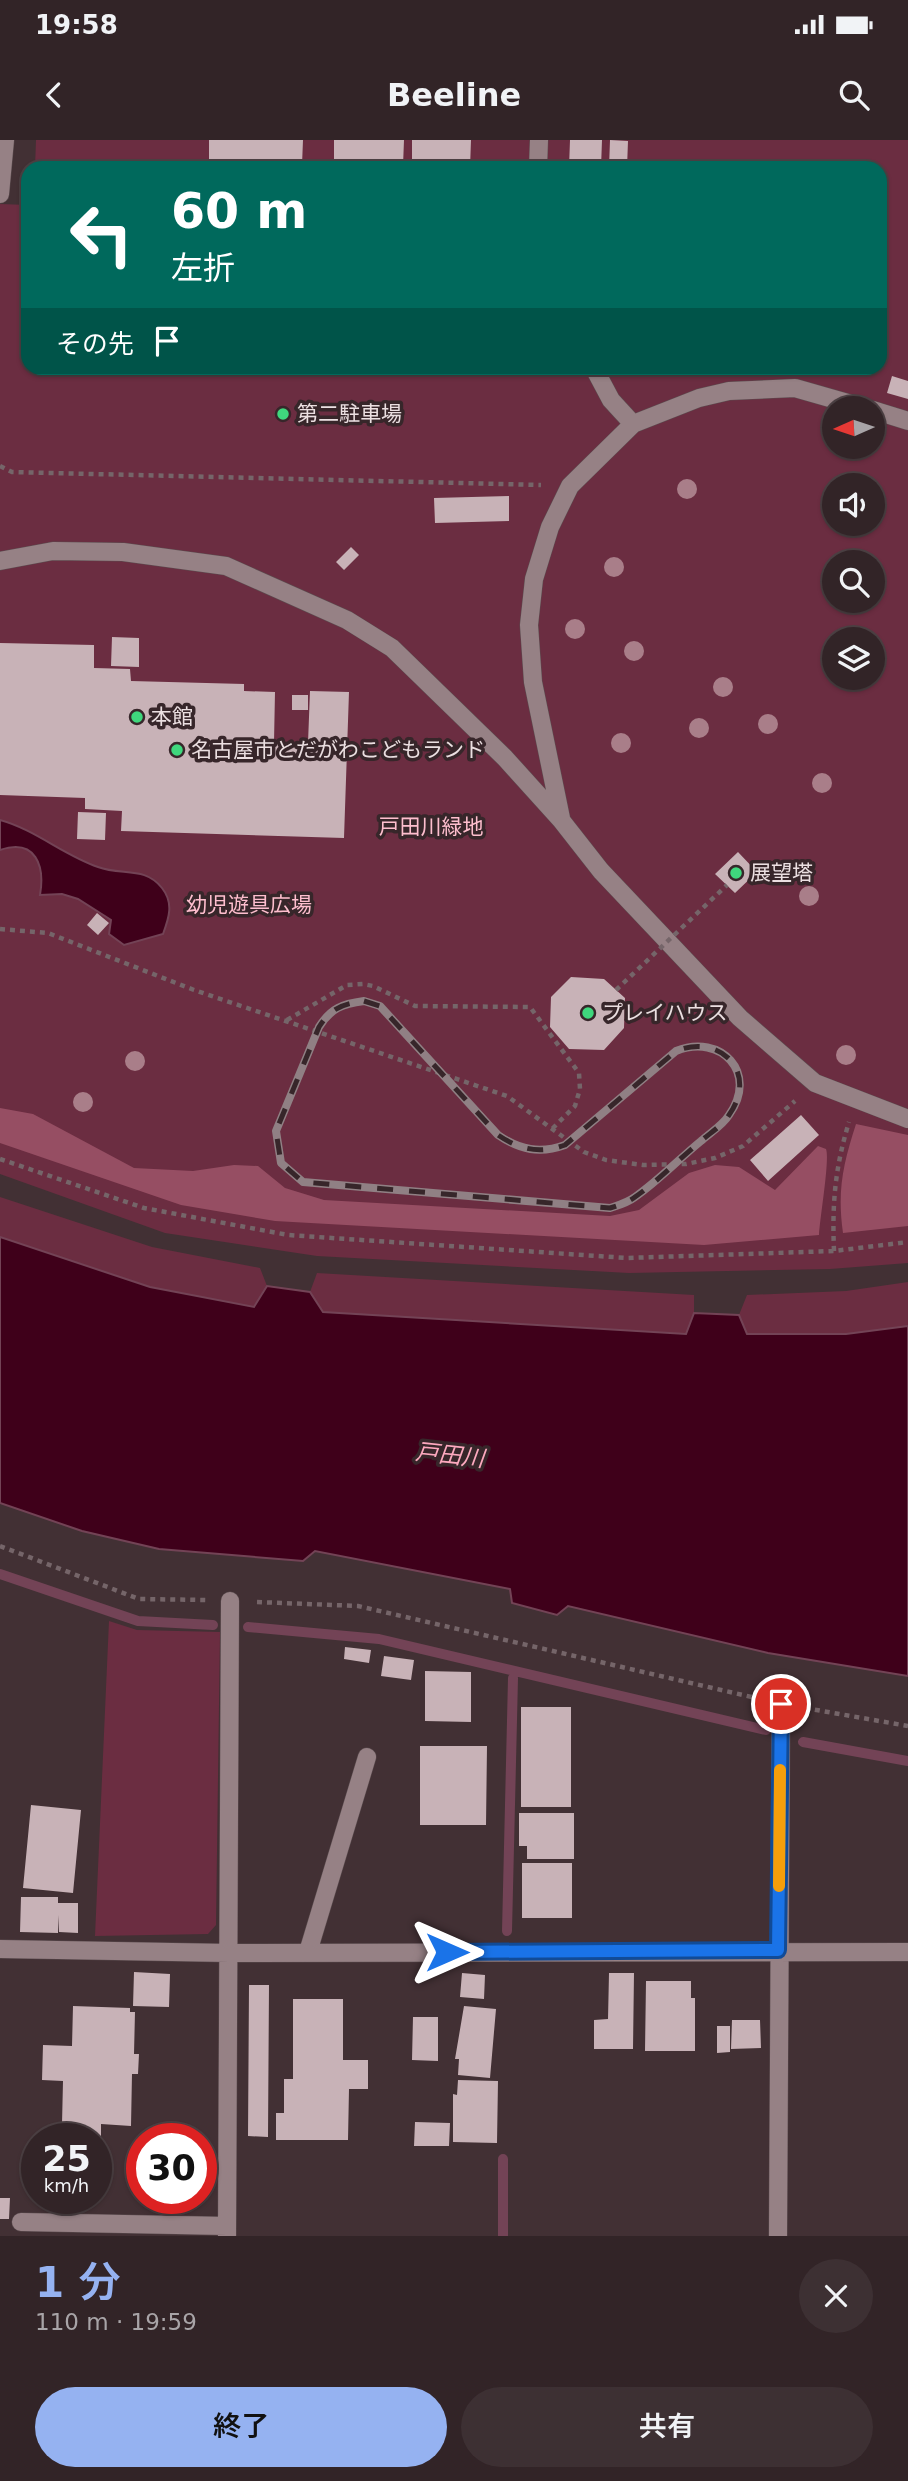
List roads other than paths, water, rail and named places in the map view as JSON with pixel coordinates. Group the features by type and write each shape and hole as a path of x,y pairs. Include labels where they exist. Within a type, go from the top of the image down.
{"street":[{"path":"0,194 5,140"},
{"path":"538,161 539,140"},
{"path":"598,375 611,400 633,424"},
{"path":"561,820 533,682 529,625 534,579 550,527 570,486 633,424 699,398 729,391 795,388 823,396"},
{"path":"886,414 908,421"},
{"path":"0,561 53,551 109,552 226,566 347,620 392,648 505,758 561,820 601,871 740,1018 816,1083 856,1101 908,1119"},
{"path":"21,2222 227,2231 230,1601"},
{"path":"778,2236 781,1704"},
{"path":"309,1952 367,1757"},
{"path":"0,1949 229,1952 908,1952"}],"water":[{"path":"0,820 26,830 98,867 141,874 155,881 166,894 169,905 163,934 124,945 109,934 111,920 78,899 62,894 40,895 39,865 30,851 12,847 0,850"},
{"name":"戸田川","path":"0,1237 150,1287 254,1307 267,1286 310,1292 323,1312 686,1334 694,1313 739,1315 747,1334 846,1334 908,1326 908,1676 768,1653 568,1606 557,1615 512,1603 510,1589 315,1551 303,1561 159,1549 82,1531 0,1503"}],"waterway":[{"path":"0,1574 138,1621 213,1625"},
{"path":"248,1627 379,1639 766,1730"},
{"path":"507,1931 513,1678"},
{"path":"803,1742 908,1761"},
{"path":"503,2159 503,2236"}],"railway":[{"path":"364,1001 380,1006 498,1135 522,1147 539,1150 565,1145 676,1051 692,1047 720,1052 731,1060 740,1085 737,1099 723,1122 644,1191 623,1204 610,1208 303,1182 281,1163 276,1131 319,1027 328,1015 338,1008 364,1001"}],"place":[{"name":"第二駐車場","path":"283,414"},
{"name":"本館","path":"137,717"},
{"name":"名古屋市とだがわこどもランド","path":"177,750"},
{"name":"展望塔","path":"736,873"},
{"name":"プレイハウス","path":"588,1013"}],"park label":[{"name":"戸田川緑地","path":"431,827"},
{"name":"幼児遊具広場","path":"249,905"}]}
